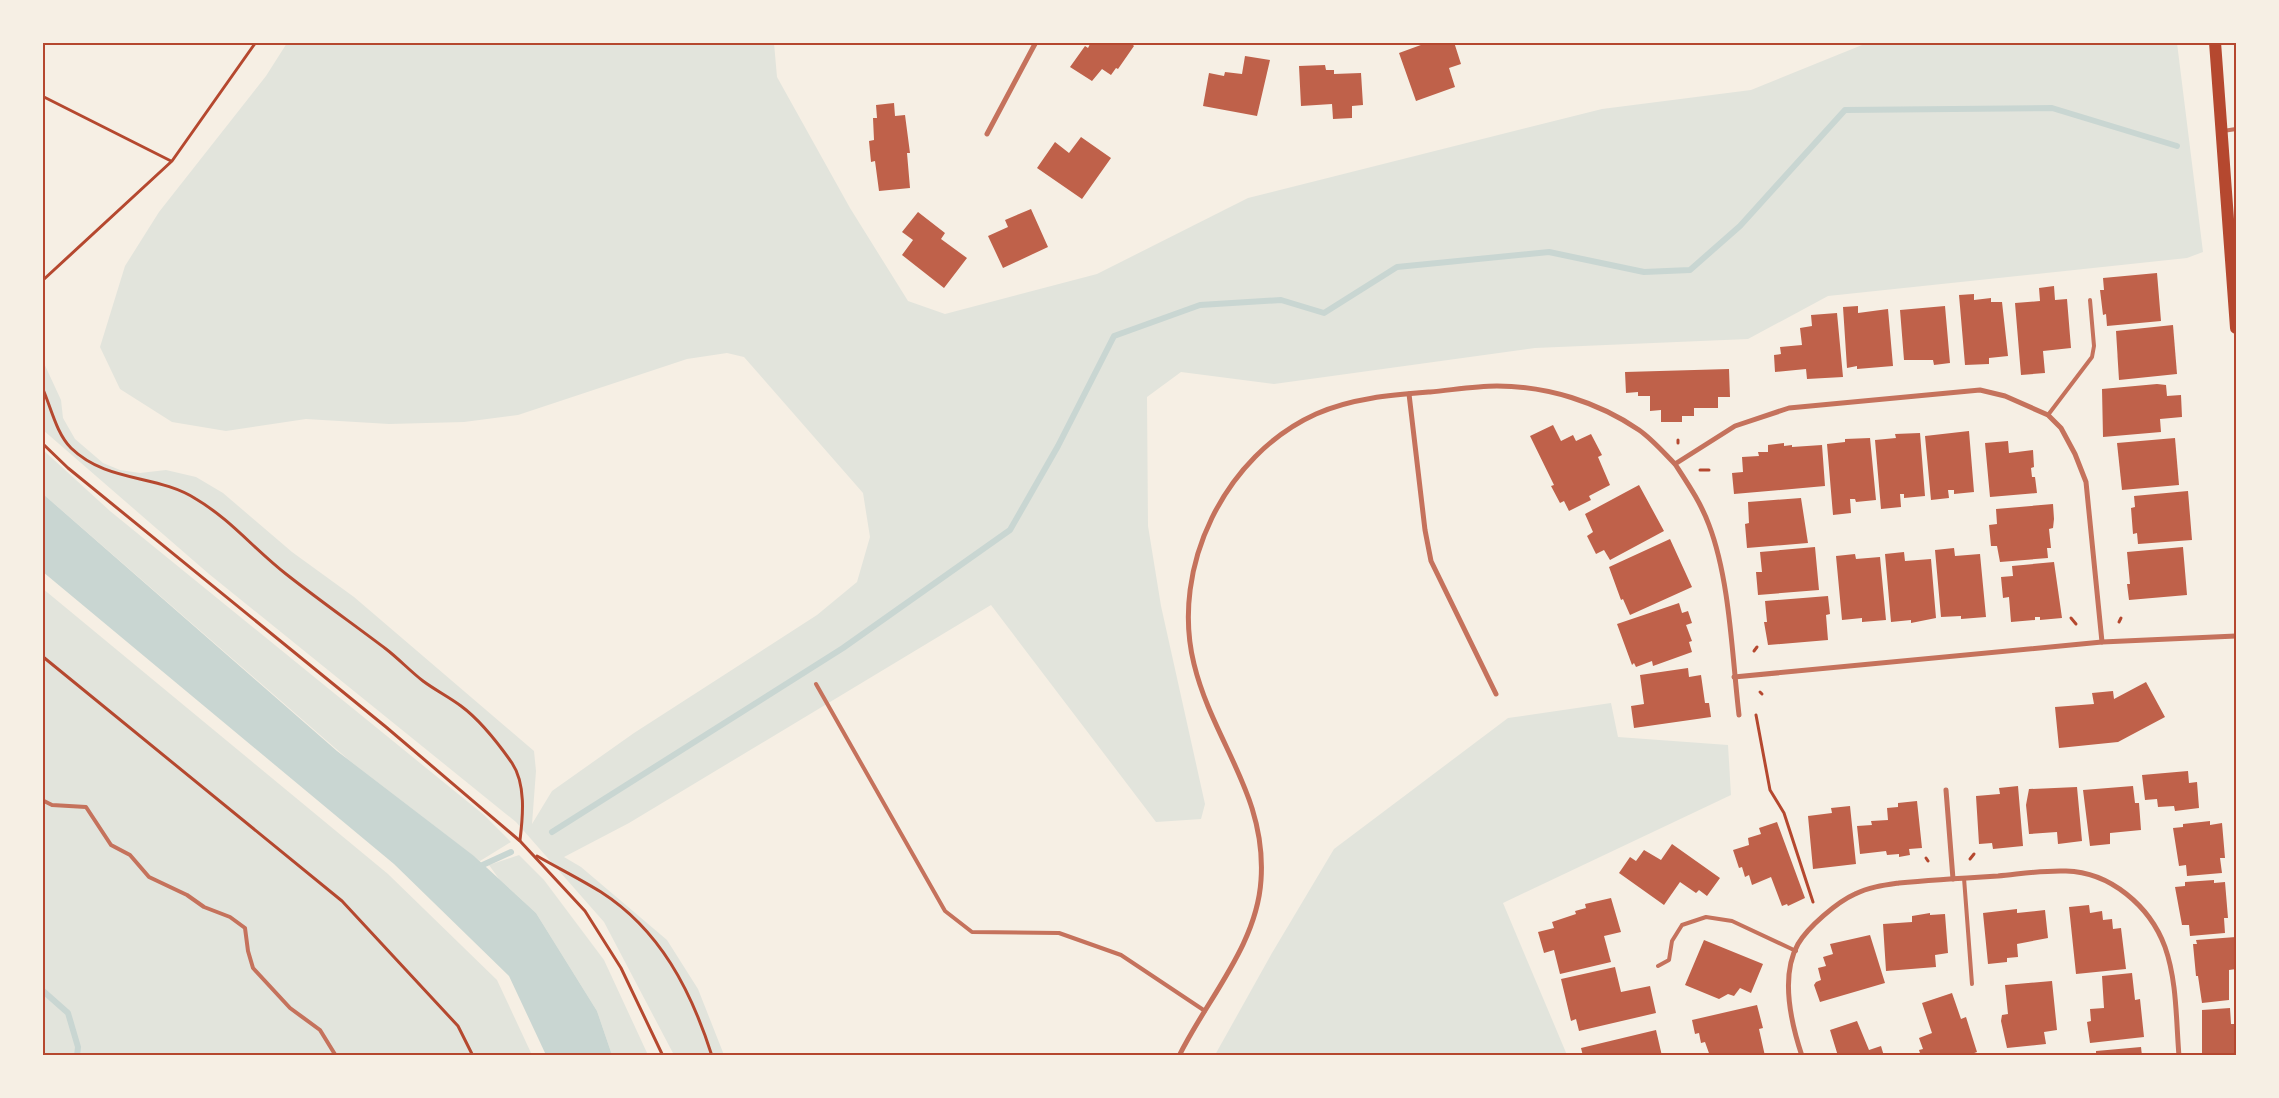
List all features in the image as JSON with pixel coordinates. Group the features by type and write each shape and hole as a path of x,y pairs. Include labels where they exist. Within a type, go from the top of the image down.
{"main road":[{"path":"2215,42 2236,328"}],"street":[{"path":"987,134 1036,42"},
{"path":"1179,1056 1255,916 1261,882 1261,850 1257,819 1249,794 1205,696 1189,642 1189,611 1193,574 1201,541 1214,512 1235,478 1272,440 1314,414 1350,401 1497,386 1547,391 1592,404 1640,431 1675,464 1692,490 1709,525 1722,575 1738,715"},
{"path":"1675,464 1735,426 1789,408 1980,390 2005,396 2048,415 2061,428 2075,454 2086,482 2102,642"},
{"path":"1409,394 1425,530 1431,561 1496,694"},
{"path":"1734,676 2102,642 2236,636"},
{"path":"1946,790 1953,879"},
{"path":"1802,1056 1792,1025 1788,990 1798,944 1822,917 1855,894 1900,883 2067,871 2094,877 2128,894 2139,903 2165,947 2172,977 2179,1056"}],"lane":[{"path":"2221,132 2236,129"},
{"path":"2048,415 2092,357 2094,346 2090,300"},
{"path":"816,684 945,911 972,932 1059,933 1121,955 1205,1010"},
{"path":"42,800 52,805 86,807 111,845 130,855 149,877 187,895 204,907 230,917 245,928 248,952 253,968 290,1008 320,1030 336,1056"},
{"path":"1964,878 1972,984"},
{"path":"1658,966 1669,960 1672,941 1682,925 1706,917 1732,921 1796,951"}],"path":[{"path":"42,281 172,161 256,42"},
{"path":"42,96 172,161"},
{"path":"42,387 58,428 71,448 90,462 116,475 164,484 196,498 232,525 283,572 342,618 386,649 424,681 463,707 513,764 519,779 523,813 520,841"},
{"path":"42,443 68,468 386,727 520,841 590,919 621,968 663,1056"},
{"path":"1700,470 1709,470"},
{"path":"2071,618 2076,624"},
{"path":"1754,651 1757,647"},
{"path":"42,656 342,901 458,1026 473,1056"},
{"path":"1756,715 1770,790 1784,813 1813,902"},
{"path":"1970,859 1974,854"},
{"path":"534,855 601,892 635,918 657,942 679,974 702,1024 712,1056"}],"shaded area":[{"path":"287,43 774,43 777,77 850,208 908,301 945,314 1097,274 1248,198 1602,109 1751,90 1867,43 2177,43 2203,252 2187,258 1828,296 1748,339 1535,348 1274,384 1181,372 1147,397 1148,526 1161,606 1205,804 1201,819 1156,822 991,605 629,823 564,857 581,867 667,940 698,989 724,1055 674,1055 604,922 516,822 209,574 43,430 42,359 61,400 63,418 75,439 103,463 120,470 140,473 166,470 196,477 223,493 292,552 354,597 534,751 536,771 532,824 552,791 634,733 817,615 857,582 870,537 863,493 744,357 727,353 687,359 518,415 464,422 389,424 306,419 226,431 172,422 120,389 100,347 125,266 159,212 266,76"},
{"path":"42,449 110,511 484,815 511,842 480,861 350,761 43,494"},
{"path":"43,494 337,751 474,856 536,913 597,1011 612,1055 546,1055 509,976 394,864 43,572"},
{"path":"42,588 388,874 497,980 532,1055 43,1055"},
{"path":"1611,703 1618,737 1728,745 1731,795 1503,903 1567,1055 1215,1055 1272,953 1334,849 1508,718"},
{"path":"519,855 544,880 604,960 648,1055 612,1055 597,1011 536,913 499,879 489,865"}],"building":[{"path":"1091,42 1130,42 1134,46 1118,69 1116,68 1111,75 1102,69 1092,81 1070,67 1085,46 1088,48"},
{"path":"1429,42 1454,42 1461,64 1449,68 1455,87 1416,101 1399,53"},
{"path":"1245,56 1270,60 1257,116 1203,106 1209,73 1224,76 1225,72 1242,74"},
{"path":"1325,65 1326,70 1334,70 1334,74 1361,73 1363,105 1352,106 1352,118 1333,119 1332,104 1301,106 1299,66"},
{"path":"894,103 895,116 905,115 910,153 907,153 910,188 879,191 875,161 871,162 869,141 874,140 873,118 877,118 876,105"},
{"path":"1081,137 1111,158 1082,199 1037,168 1055,142 1069,153"},
{"path":"1031,209 1048,247 1003,268 988,236 1008,227 1005,220"},
{"path":"918,212 945,233 941,239 967,258 944,288 902,255 913,240 902,232"},
{"path":"2157,273 2161,321 2107,326 2106,314 2103,315 2100,290 2104,290 2103,278"},
{"path":"2054,286 2055,300 2067,299 2071,348 2043,351 2045,373 2021,375 2015,303 2040,301 2039,288"},
{"path":"1974,294 1974,300 1991,298 1991,302 2002,302 2008,356 1989,358 1989,364 1965,365 1959,295"},
{"path":"1858,306 1858,313 1888,309 1893,366 1857,369 1857,366 1847,368 1843,307"},
{"path":"1945,306 1950,363 1934,365 1933,360 1904,360 1900,310"},
{"path":"1837,313 1843,377 1807,379 1806,369 1775,372 1774,355 1781,354 1780,347 1802,345 1800,328 1812,326 1811,315"},
{"path":"2173,325 2177,374 2119,380 2116,331"},
{"path":"1729,369 1730,397 1718,397 1718,408 1694,408 1694,416 1682,416 1682,422 1661,422 1661,410 1650,411 1650,396 1638,396 1638,392 1626,393 1625,372"},
{"path":"2157,384 2166,385 2167,396 2181,395 2182,417 2160,419 2161,432 2103,437 2102,389"},
{"path":"1553,425 1561,441 1573,435 1576,441 1591,434 1602,455 1598,457 1610,485 1589,496 1591,500 1569,511 1564,501 1560,503 1551,486 1554,485 1530,436"},
{"path":"1969,431 1974,492 1954,494 1954,490 1948,490 1949,498 1931,500 1925,436"},
{"path":"1920,433 1925,496 1904,498 1904,494 1900,494 1901,507 1881,509 1875,440 1896,438 1895,434"},
{"path":"1870,438 1876,500 1856,502 1855,499 1850,499 1851,513 1833,515 1827,444 1845,442 1845,439"},
{"path":"2175,438 2179,485 2122,490 2117,443"},
{"path":"2008,441 2009,453 2033,450 2034,467 2031,468 2032,477 2035,477 2037,493 1990,497 1985,443"},
{"path":"1784,443 1784,446 1792,445 1792,447 1822,445 1825,486 1734,494 1732,473 1743,472 1742,457 1759,456 1758,452 1768,452 1768,445"},
{"path":"1639,485 1664,531 1610,560 1604,550 1596,554 1587,536 1593,532 1585,514"},
{"path":"2188,491 2192,540 2138,544 2137,533 2133,534 2131,508 2135,507 2134,496"},
{"path":"1801,498 1808,543 1747,548 1745,524 1749,523 1748,502"},
{"path":"2053,504 2054,519 2053,528 2049,529 2051,548 2047,548 2048,558 2000,562 1997,546 1991,546 1989,525 1997,524 1996,509"},
{"path":"1670,539 1692,587 1630,615 1623,599 1621,600 1609,567"},
{"path":"1815,547 1819,590 1758,595 1756,572 1762,572 1760,552"},
{"path":"2183,547 2187,595 2129,600 2127,584 2130,584 2127,552"},
{"path":"1954,548 1955,556 1980,554 1986,617 1961,619 1961,616 1941,617 1935,550"},
{"path":"1904,552 1905,561 1931,559 1936,618 1911,623 1911,620 1891,622 1885,554"},
{"path":"1855,554 1856,559 1880,557 1886,620 1862,622 1862,618 1842,620 1836,556"},
{"path":"2054,562 2062,618 2040,620 2040,617 2035,617 2035,620 2011,622 2009,597 2003,598 2001,577 2013,576 2012,566"},
{"path":"1828,596 1830,614 1826,615 1828,640 1768,645 1764,622 1767,622 1765,601"},
{"path":"1679,603 1682,613 1688,611 1692,623 1686,625 1692,641 1689,642 1692,652 1653,666 1652,661 1636,667 1634,663 1632,665 1617,624"},
{"path":"1688,668 1689,677 1701,675 1705,703 1709,703 1711,717 1634,728 1631,706 1644,704 1640,675"},
{"path":"2146,682 2165,717 2118,742 2059,748 2055,707 2094,704 2092,693 2113,691 2114,699"},
{"path":"2188,771 2189,783 2197,782 2199,808 2175,811 2174,806 2158,807 2157,799 2145,800 2142,775"},
{"path":"2018,786 2023,846 1993,849 1992,843 1979,844 1976,796 2000,794 1999,788"},
{"path":"2133,786 2135,803 2139,803 2141,830 2110,833 2110,844 2090,846 2083,790"},
{"path":"2077,787 2082,841 2058,844 2057,832 2029,834 2026,805 2029,789"},
{"path":"1917,801 1922,848 1909,849 1910,855 1899,857 1899,854 1887,855 1886,851 1860,854 1857,826 1872,825 1871,821 1888,820 1887,808 1898,807 1898,803"},
{"path":"1850,806 1856,864 1813,869 1808,816 1832,813 1831,808"},
{"path":"2210,821 2210,825 2222,823 2225,858 2220,858 2222,873 2187,876 2186,865 2179,866 2173,828 2183,827 2183,824"},
{"path":"1777,822 1805,898 1788,906 1787,904 1782,906 1771,877 1752,885 1749,875 1745,877 1742,867 1739,868 1733,850 1749,845 1748,838 1761,834 1759,828"},
{"path":"1672,844 1720,878 1707,896 1699,890 1696,893 1680,882 1664,905 1619,873 1630,857 1636,861 1644,850 1661,860"},
{"path":"2214,880 2214,883 2225,882 2228,918 2224,918 2225,933 2190,936 2189,925 2182,925 2175,887 2185,886 2185,882"},
{"path":"1611,898 1621,932 1604,936 1611,962 1560,974 1554,950 1544,953 1538,932 1554,928 1552,922 1576,914 1575,911 1586,908 1585,904"},
{"path":"2089,905 2090,913 2102,911 2103,920 2112,919 2113,929 2121,928 2126,969 2076,974 2069,907"},
{"path":"2017,909 2017,913 2045,910 2048,938 2017,944 2018,957 2007,958 2007,962 1988,964 1983,913"},
{"path":"1930,913 1930,915 1945,914 1948,953 1935,955 1936,967 1886,971 1883,924 1912,922 1912,916"},
{"path":"1870,935 1885,983 1820,1002 1814,985 1821,980 1818,968 1826,966 1823,957 1833,954 1830,944"},
{"path":"2236,937 2236,969 2229,970 2229,1000 2202,1003 2198,976 2196,976 2193,944 2197,944 2196,940"},
{"path":"1704,940 1763,964 1751,993 1740,988 1734,996 1728,994 1719,999 1685,985"},
{"path":"1615,967 1621,992 1650,986 1656,1013 1579,1031 1576,1019 1571,1021 1561,979"},
{"path":"2132,973 2135,1000 2140,999 2144,1037 2090,1043 2087,1022 2091,1021 2090,1009 2104,1008 2102,976"},
{"path":"2052,981 2057,1030 2044,1032 2046,1044 2007,1048 2001,1021 2002,1015 2008,1014 2005,985"},
{"path":"1952,993 1961,1019 1966,1017 1977,1052 1966,1056 1921,1056 1919,1050 1923,1049 1919,1038 1932,1033 1922,1003"},
{"path":"1757,1005 1763,1028 1759,1029 1765,1056 1710,1056 1705,1042 1701,1043 1699,1033 1695,1034 1692,1020"},
{"path":"2230,1008 2231,1024 2234,1024 2236,1039 2236,1056 2202,1056 2202,1010"},
{"path":"1857,1021 1869,1050 1881,1046 1884,1056 1838,1056 1830,1030"},
{"path":"1656,1030 1662,1056 1583,1056 1581,1048"},
{"path":"2141,1047 2142,1056 2096,1056 2096,1051"}],"waterway":[{"path":"552,832 843,648 1010,530 1058,446 1114,336 1200,305 1281,300 1324,313 1397,267 1549,252 1644,272 1690,270 1740,226 1845,110 2052,108 2177,146"},
{"path":"476,868 511,852"},
{"path":"42,990 68,1013 78,1047 77,1056"}]}
